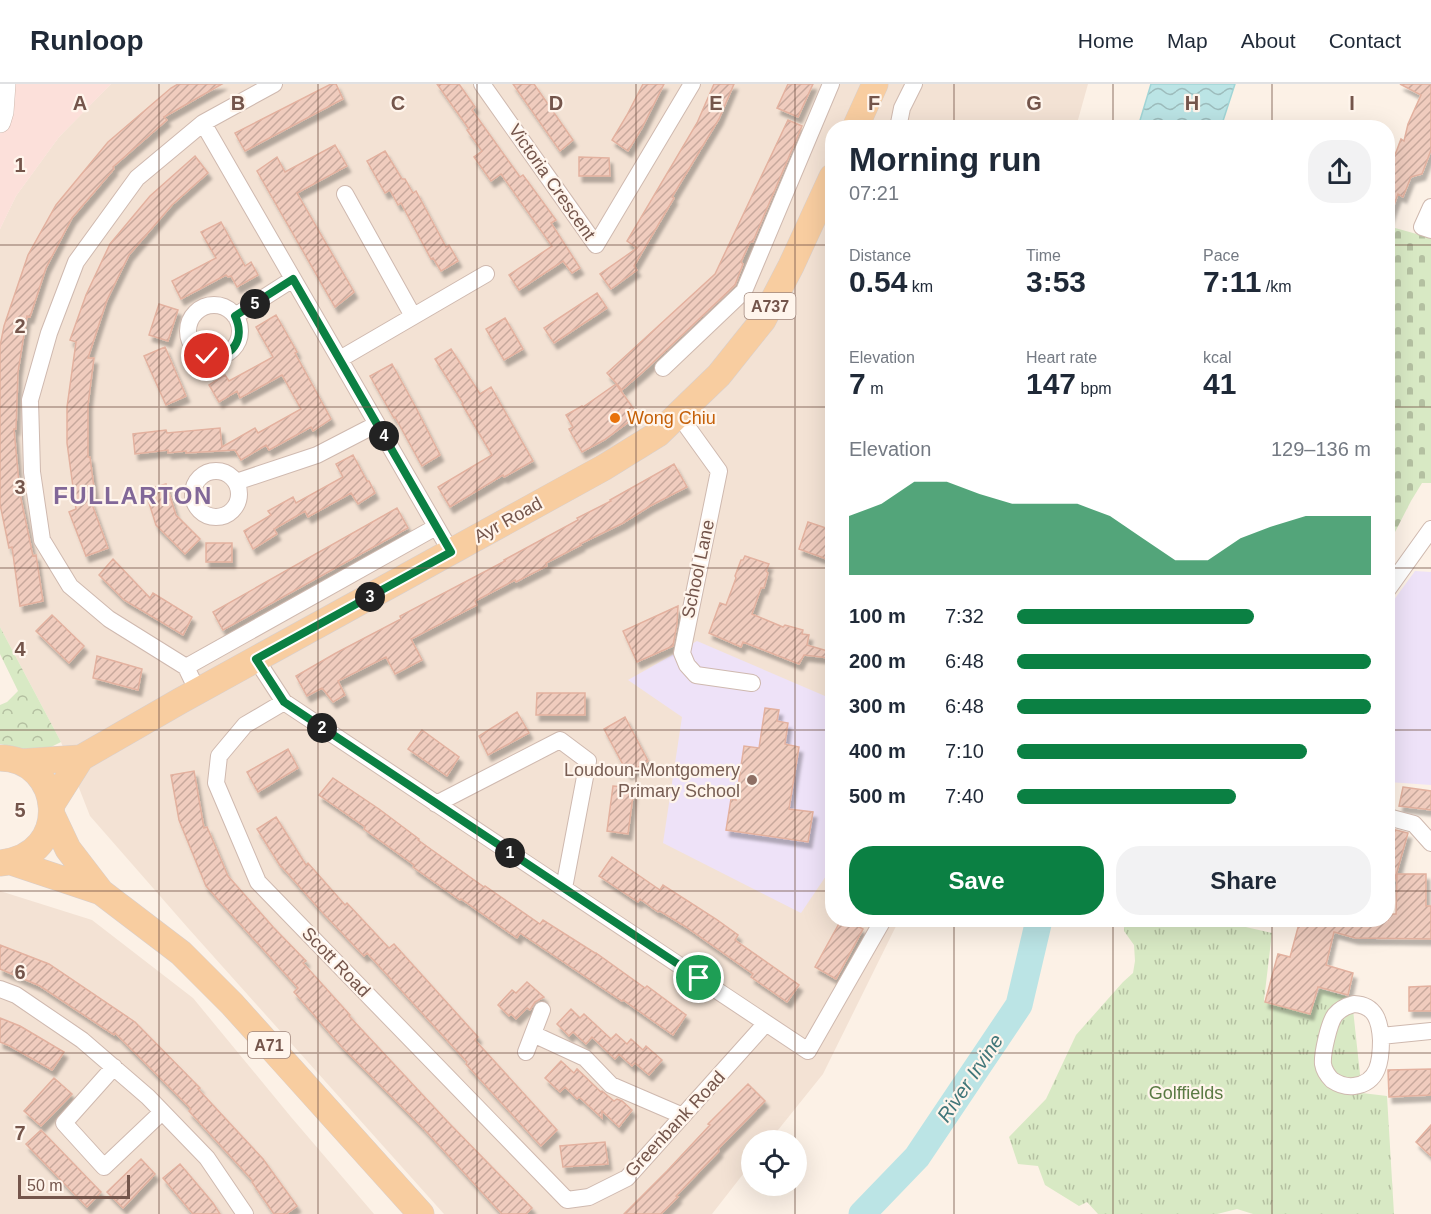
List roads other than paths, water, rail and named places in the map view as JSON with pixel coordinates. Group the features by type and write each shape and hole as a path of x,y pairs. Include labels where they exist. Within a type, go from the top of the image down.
{"main road":[{"path":"859,120 875,84"},
{"name":"A737","path":"678,414 719,375 763,320 825,195"},
{"name":"Ayr Road","path":"81,758 603,468 658,434 678,414"},
{"name":"A737","path":"10,760 81,758"},
{"name":"A737","path":"52,809 81,758"},
{"path":"5,863 26,856 39,846 48,831 52,809 46,786 35,772 10,760"},
{"name":"A71","path":"52,809 68,849 101,892 181,953 232,1004 421,1214"},
{"name":"A71","path":"5,863 101,892"}],"street":[{"path":"0,122 5,84"},
{"path":"198,692 186,667 109,619 70,586 42,540 32,472 30,400 49,333 76,262 137,178 203,123 274,84"},
{"name":"Victoria Crescent","path":"482,84 596,245 692,84"},
{"path":"663,368 744,291 831,84"},
{"path":"900,120 902,108 914,84"},
{"path":"203,123 451,552"},
{"path":"345,194 413,316"},
{"path":"1431,207 1422,227 1431,230"},
{"path":"339,359 486,274"},
{"path":"235,316 293,279"},
{"name":"School Lane","path":"678,414 719,471 682,653 687,665 696,675 752,683"},
{"path":"236,482 317,454 377,424"},
{"path":"186,667 436,527"},
{"path":"1395,578 1431,529"},
{"path":"256,659 284,702 808,1051 879,927"},
{"name":"Scott Road","path":"284,702 245,725 219,756 216,783 258,882 567,1200"},
{"path":"436,804 560,740 588,761 564,888"},
{"path":"1395,819 1414,824 1431,843"},
{"path":"0,989 16,995 82,1040 148,1097 207,1158 245,1214"},
{"path":"1354,1004 1367,1007 1376,1016 1380,1036 1380,1062 1373,1076 1366,1082 1348,1086 1335,1082 1327,1074 1323,1064 1325,1050 1332,1020 1339,1011 1354,1004"},
{"path":"526,1052 542,1010"},
{"name":"Greenbank Road","path":"567,1200 589,1197 627,1178 766,1023"},
{"path":"1380,1036 1431,1031"},
{"path":"533,1034 585,1058 611,1085 682,1116"},
{"path":"114,1067 64,1123 104,1167 162,1112"}],"water":[{"path":"1151,84 1235,84 1223,120 1140,120"}],"waterway":[{"name":"River Irvine","path":"862,1214 917,1157 1019,1005 1037,927"}],"place":[{"name":"Wong Chiu","path":"615,418"},
{"name":"Loudoun-Montgomery Primary School","path":"752,780"}],"district":[{"name":"FULLARTON","path":"133,495"}],"park label":[{"name":"Golffields","path":"1186,1093"}]}
